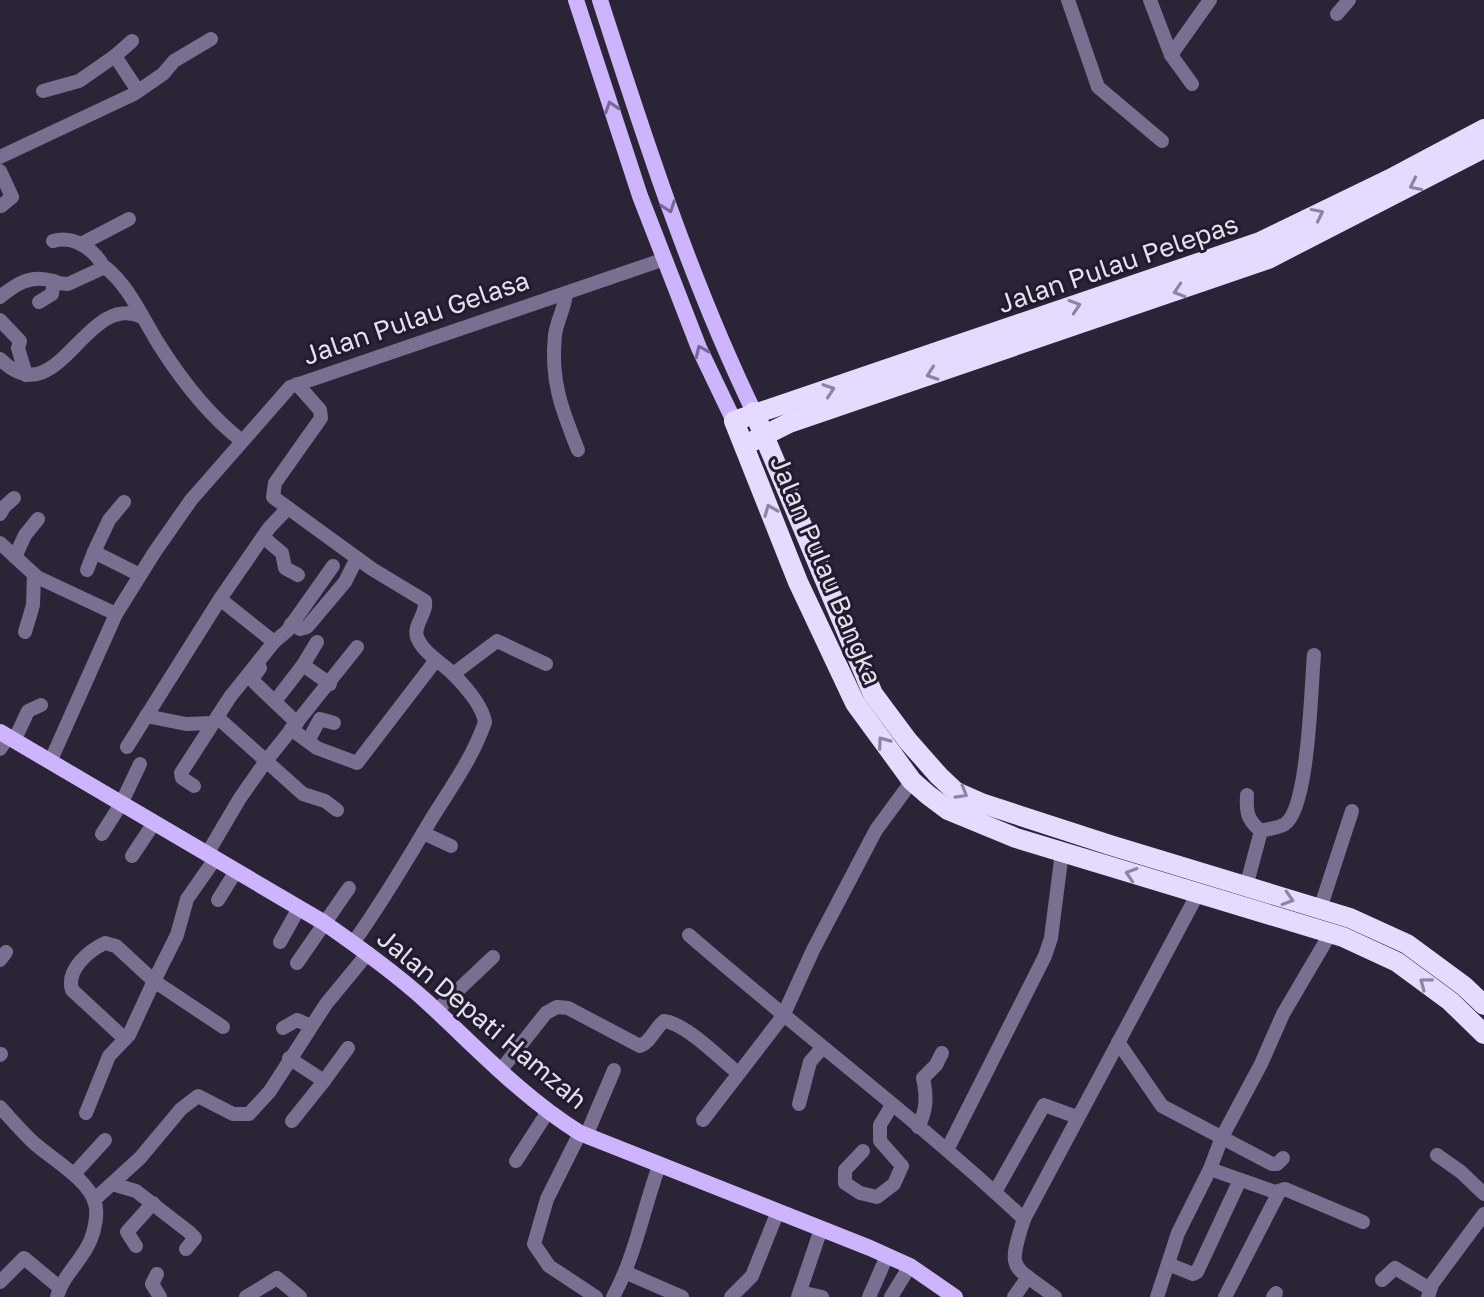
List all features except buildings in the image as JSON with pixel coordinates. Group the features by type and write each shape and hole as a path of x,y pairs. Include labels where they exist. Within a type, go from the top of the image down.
{"highway":[{"name":"Jalan Pulau Pelepas","path":"734,421 1260,242 1484,129"},
{"name":"Jalan Pulau Pelepas","path":"754,440 789,423 1268,259 1484,148"},
{"name":"Jalan Pulau Bangka","path":"754,412 754,440 798,582 855,703 912,781 948,810 1016,838 1330,934 1397,962 1450,1001 1484,1034"},
{"name":"Jalan Pulau Bangka","path":"734,421 754,440 873,694 939,776 956,792 981,803 1350,918 1407,944 1464,986 1484,1005"},
{"path":"1163,884 1170,863"}],"main road":[{"name":"Jalan Pulau Bangka","path":"576,0 640,196 699,348 734,421"},
{"name":"Jalan Pulau Bangka","path":"600,0 689,266 719,340 754,412"},
{"name":"Jalan Depati Hamzah","path":"6,740 50,762 211,856 323,922 368,953 547,1113 583,1134 910,1266 955,1297"}],"street":[{"path":"1068,0 1098,87 1162,141"},
{"path":"1150,0 1171,55 1192,84"},
{"path":"1171,55 1210,0"},
{"path":"1337,14 1349,0"},
{"path":"0,157 138,91 163,74 174,61 211,39"},
{"path":"43,91 79,81 132,41"},
{"path":"115,56 138,91"},
{"path":"0,171 12,197 1,206"},
{"path":"81,244 129,219"},
{"path":"53,241 69,239 99,258 103,266 122,283 173,366 212,415 242,441"},
{"name":"Jalan Pulau Gelasa","path":"50,762 116,614 140,575 191,500 279,398 297,384 665,259"},
{"path":"0,297 28,279 68,284 103,266"},
{"path":"39,302 52,294 54,281"},
{"path":"566,293 566,303 555,336 554,382 578,450"},
{"path":"0,320 20,341 18,348 26,375 62,362 82,338 102,322 126,313 142,317"},
{"path":"297,384 320,410 321,418 275,483 273,497 357,558 425,601 426,612 416,634 476,703 485,722 477,745 377,910 353,943"},
{"path":"0,514 14,498"},
{"path":"87,570 109,520 124,502"},
{"path":"127,747 220,599 263,537 288,508"},
{"path":"15,557 25,535 38,519"},
{"path":"263,537 282,553 285,568 298,575"},
{"path":"0,543 34,575 116,614"},
{"path":"94,552 140,575"},
{"path":"291,624 300,629 307,627 345,582 357,558"},
{"path":"194,786 182,778 181,773 215,720 333,566"},
{"path":"25,632 33,605 34,575"},
{"path":"220,599 277,647 254,679 257,685 276,700 308,741 317,748 357,763 436,660"},
{"path":"453,674 497,641 546,664"},
{"path":"276,700 317,642"},
{"path":"86,1113 109,1056 125,1039 177,935 187,899 240,798 357,647"},
{"path":"1261,831 1284,825 1298,798 1305,772 1314,655"},
{"path":"303,665 330,684"},
{"path":"6,740 28,711 41,705"},
{"path":"146,716 186,724 215,720 303,794 325,801 337,810"},
{"path":"308,741 320,719 334,723"},
{"path":"102,834 140,764"},
{"path":"703,1120 783,1016 813,950 876,830 912,781"},
{"path":"1247,795 1250,822 1261,831"},
{"path":"1320,909 1352,811"},
{"path":"132,856 154,823"},
{"path":"1246,887 1261,831"},
{"path":"423,833 451,846"},
{"path":"947,1150 1045,956 1051,938 1062,852"},
{"path":"218,900 236,871"},
{"path":"297,963 349,888"},
{"path":"1055,1297 1015,1265 1013,1254 1024,1219 1197,895"},
{"path":"280,942 299,908"},
{"path":"1157,1297 1178,1233 1210,1169 1222,1137 1261,1064 1283,1014 1330,934"},
{"path":"689,935 947,1150 1024,1219"},
{"path":"125,1039 72,990 69,982 74,969 96,947 105,943 116,946 154,981 223,1027"},
{"path":"94,1200 140,1158 187,1103 202,1097 233,1114 249,1114 270,1091 311,1026 368,953"},
{"path":"436,1011 493,957"},
{"path":"500,1071 546,1013 557,1007 568,1008 640,1046 649,1040 656,1027 669,1021 694,1036 738,1073"},
{"path":"283,1028 297,1020 311,1026"},
{"path":"1118,1042 1154,1091 1159,1103 1272,1164 1283,1158"},
{"path":"292,1121 348,1048"},
{"path":"799,1104 810,1062 822,1048"},
{"path":"918,1127 927,1090 923,1078 936,1065 942,1053"},
{"path":"289,1058 324,1081"},
{"path":"596,1297 549,1266 534,1244 547,1199 614,1070"},
{"path":"863,1151 845,1170 845,1183 860,1193 877,1197 894,1184 902,1166 880,1141 880,1125 892,1105"},
{"path":"995,1192 1044,1105 1077,1117"},
{"path":"0,1107 34,1143 74,1174 94,1200 96,1211 92,1237 58,1292 24,1258 0,1282"},
{"path":"516,1161 547,1113"},
{"path":"74,1174 105,1140"},
{"path":"1437,1155 1484,1194"},
{"path":"613,1297 627,1273 644,1207 659,1166"},
{"path":"1210,1169 1239,1182 1279,1192"},
{"path":"1168,1264 1193,1274 1197,1272 1239,1182"},
{"path":"112,1184 136,1191 193,1235 194,1242 186,1249"},
{"path":"1225,1297 1279,1192 1285,1189 1363,1222"},
{"path":"136,1246 127,1232 153,1203"},
{"path":"731,1297 752,1276 778,1211"},
{"path":"1382,1280 1395,1268 1429,1293 1484,1214"},
{"path":"821,1229 799,1294 822,1297"},
{"path":"869,1297 887,1256"},
{"path":"891,1297 910,1266"},
{"path":"627,1273 682,1297"},
{"path":"157,1274 152,1284 160,1297"},
{"path":"1014,1297 1028,1277"},
{"path":"246,1297 277,1278 300,1297"}]}
